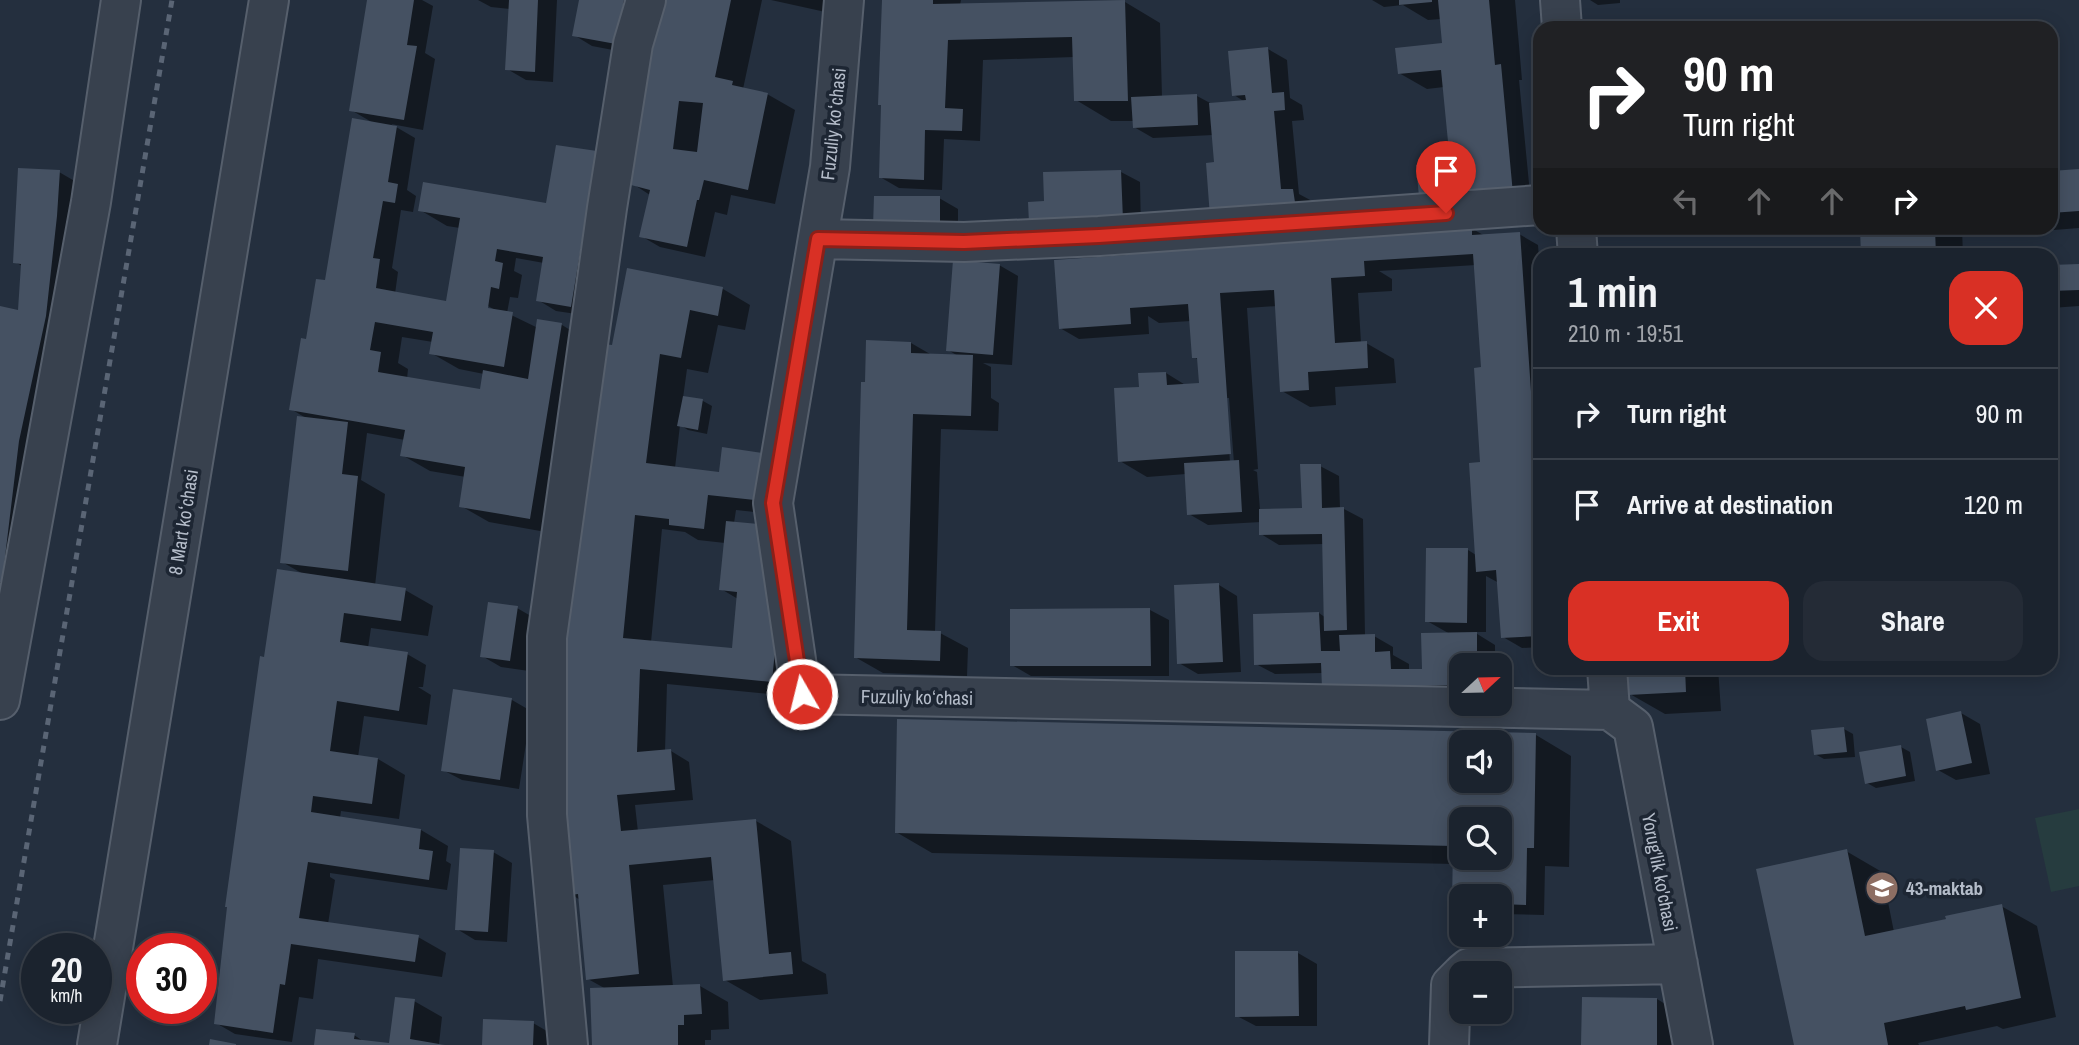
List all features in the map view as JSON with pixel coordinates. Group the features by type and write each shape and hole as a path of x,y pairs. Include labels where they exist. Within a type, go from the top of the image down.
{"street":[{"path":"0,700 91,202 121,0"},
{"name":"8 Mart koʻchasi","path":"97,1045 269,0"},
{"path":"568,1045 547,815 547,636 609,194 633,44 646,0"},
{"name":"Fuzuliy koʻchasi","path":"844,0 830,167 773,503 802,694 1610,710"},
{"path":"1560,0 1562,21"},
{"path":"818,239 964,242 1099,236 1533,205"},
{"path":"1608,675 1610,710"},
{"name":"Yorug'lik ko'chasi","path":"1610,710 1633,727 1693,1045"},
{"path":"1512,967 1678,964"},
{"path":"1449,1045 1450,1024"}],"green space":[{"path":"2079,809 2079,886 2051,892 2035,818"}],"building":[{"path":"367,0 414,0 407,45 417,46 404,120 349,111"},
{"path":"509,0 538,0 535,72 505,70"},
{"path":"579,0 624,0 616,44 572,36"},
{"path":"663,0 731,0 715,77 733,81 732,85 768,93 748,190 704,180 687,247 639,237 650,190 631,185","holes":["679,101 703,103 697,152 673,149"]},
{"path":"882,0 933,0 933,4 1125,0 1128,101 1074,101 1072,37 948,40 945,108 963,109 962,131 925,130 924,180 879,178 881,105 878,105"},
{"path":"1399,0 1432,0 1432,2 1399,5"},
{"path":"1438,0 1489,0 1495,65 1501,64 1513,194 1420,207 1416,165 1450,162 1441,70 1398,74 1395,48 1442,43"},
{"path":"1268,47 1272,93 1284,92 1285,110 1274,111 1281,189 1293,189 1296,209 1210,217 1206,163 1214,162 1209,103 1246,100 1245,95 1232,96 1228,51"},
{"path":"1197,94 1198,125 1133,128 1131,97"},
{"path":"352,118 397,126 388,182 398,184 395,203 383,201 373,258 380,259 376,288 446,301 460,218 418,211 423,182 546,203 556,145 597,151 571,307 536,301 543,257 497,249 495,261 503,263 499,289 491,287 488,308 513,312 504,367 429,354 433,332 375,322 370,350 381,352 378,372 480,389 483,370 528,379 537,319 562,323 530,519 459,507 465,467 400,456 405,430 289,410 301,338 306,339 316,279 325,280"},
{"path":"18,168 60,170 46,316 19,441 0,582 0,306 18,310 21,264 13,263"},
{"path":"2079,169 2079,211 2058,212 2058,170"},
{"path":"1121,170 1123,220 1029,223 1028,202 1044,201 1043,172"},
{"path":"874,196 940,196 940,228 873,227"},
{"path":"1472,226 1472,235 1520,232 1533,420 1533,636 1501,638 1496,570 1476,572 1469,463 1480,462 1474,368 1481,367 1473,254 1364,261 1365,276 1331,278 1335,343 1367,341 1368,368 1308,372 1309,390 1280,392 1274,290 1220,293 1231,454 1118,462 1114,388 1139,387 1138,373 1166,372 1167,385 1199,383 1197,358 1192,358 1188,304 1130,308 1131,324 1059,329 1054,260 1126,255 1125,242"},
{"path":"1860,235 1935,235 1936,248 1861,248"},
{"path":"953,260 1000,264 993,355 946,351"},
{"path":"2079,264 2079,290 2058,291 2058,265"},
{"path":"627,268 723,287 718,316 690,310 681,358 660,354 646,463 719,472 722,447 770,454 764,501 708,495 704,529 669,525 669,519 635,515 623,638 732,648 737,592 719,590 726,521 769,525 764,583 781,585 772,682 640,669 637,752 671,749 675,790 617,795 621,831 756,819 769,954 791,952 793,974 723,981 711,857 629,865 639,974 586,980 578,894 570,895 557,759 564,662 604,344 612,345"},
{"path":"866,340 911,342 911,353 973,355 971,416 913,414 907,630 941,631 940,661 854,658 861,382 865,382"},
{"path":"683,396 703,399 698,430 677,426"},
{"path":"297,416 348,422 342,474 358,476 348,571 280,563"},
{"path":"1239,460 1242,512 1187,515 1184,463"},
{"path":"1300,464 1321,464 1322,508 1344,507 1347,630 1324,631 1322,534 1259,535 1259,509 1302,508"},
{"path":"1426,548 1468,548 1467,623 1425,622"},
{"path":"277,569 406,588 401,621 344,613 340,642 408,652 399,711 337,701 330,751 378,758 372,804 313,796 311,812 421,829 419,849 433,851 429,880 308,862 299,918 419,935 415,962 291,944 285,985 280,984 273,1033 214,1024 217,1024 225,907 260,656 264,657"},
{"path":"1219,583 1223,662 1177,664 1174,585"},
{"path":"488,602 518,606 510,661 480,657"},
{"path":"1150,608 1151,666 1010,666 1010,609"},
{"path":"1319,612 1321,651 1340,651 1339,635 1375,634 1375,652 1390,651 1391,669 1422,669 1421,633 1477,632 1477,653 1449,653 1449,685 1322,688 1321,663 1254,665 1253,614"},
{"path":"1627,675 1685,675 1686,692 1628,695"},
{"path":"453,689 512,698 500,780 441,771"},
{"path":"1961,711 1972,763 1936,771 1926,719"},
{"path":"897,719 1449,731 1449,793 1512,793 1512,732 1536,733 1534,848 1527,848 1526,905 1512,904 1512,884 1452,884 1453,870 1512,870 1512,807 1449,807 1449,846 895,833"},
{"path":"1844,727 1847,752 1814,755 1811,730"},
{"path":"1901,745 1906,776 1865,784 1859,752"},
{"path":"460,848 494,850 488,932 455,930"},
{"path":"1847,849 1865,936 2002,904 2021,998 1966,1010 1965,1006 1884,1023 1888,1045 1794,1045 1756,869"},
{"path":"1235,951 1298,951 1299,1016 1235,1017"},
{"path":"700,984 702,1014 684,1015 684,1025 678,1025 678,1045 592,1045 590,988"},
{"path":"395,997 415,999 410,1039 445,1045 314,1045 316,1029 355,1033 354,1039 389,1043"},
{"path":"1582,997 1657,998 1657,1045 1581,1045"},
{"path":"483,1019 534,1021 533,1045 482,1045"},
{"path":"210,1039 236,1044 236,1045 209,1045"}],"railway":[{"path":"0,1001 172,0"}],"place":[{"name":"43-maktab","path":"1882,888"}],"route":[{"path":"802,694 773,503 818,239 964,242 1099,236 1446,213"}]}
